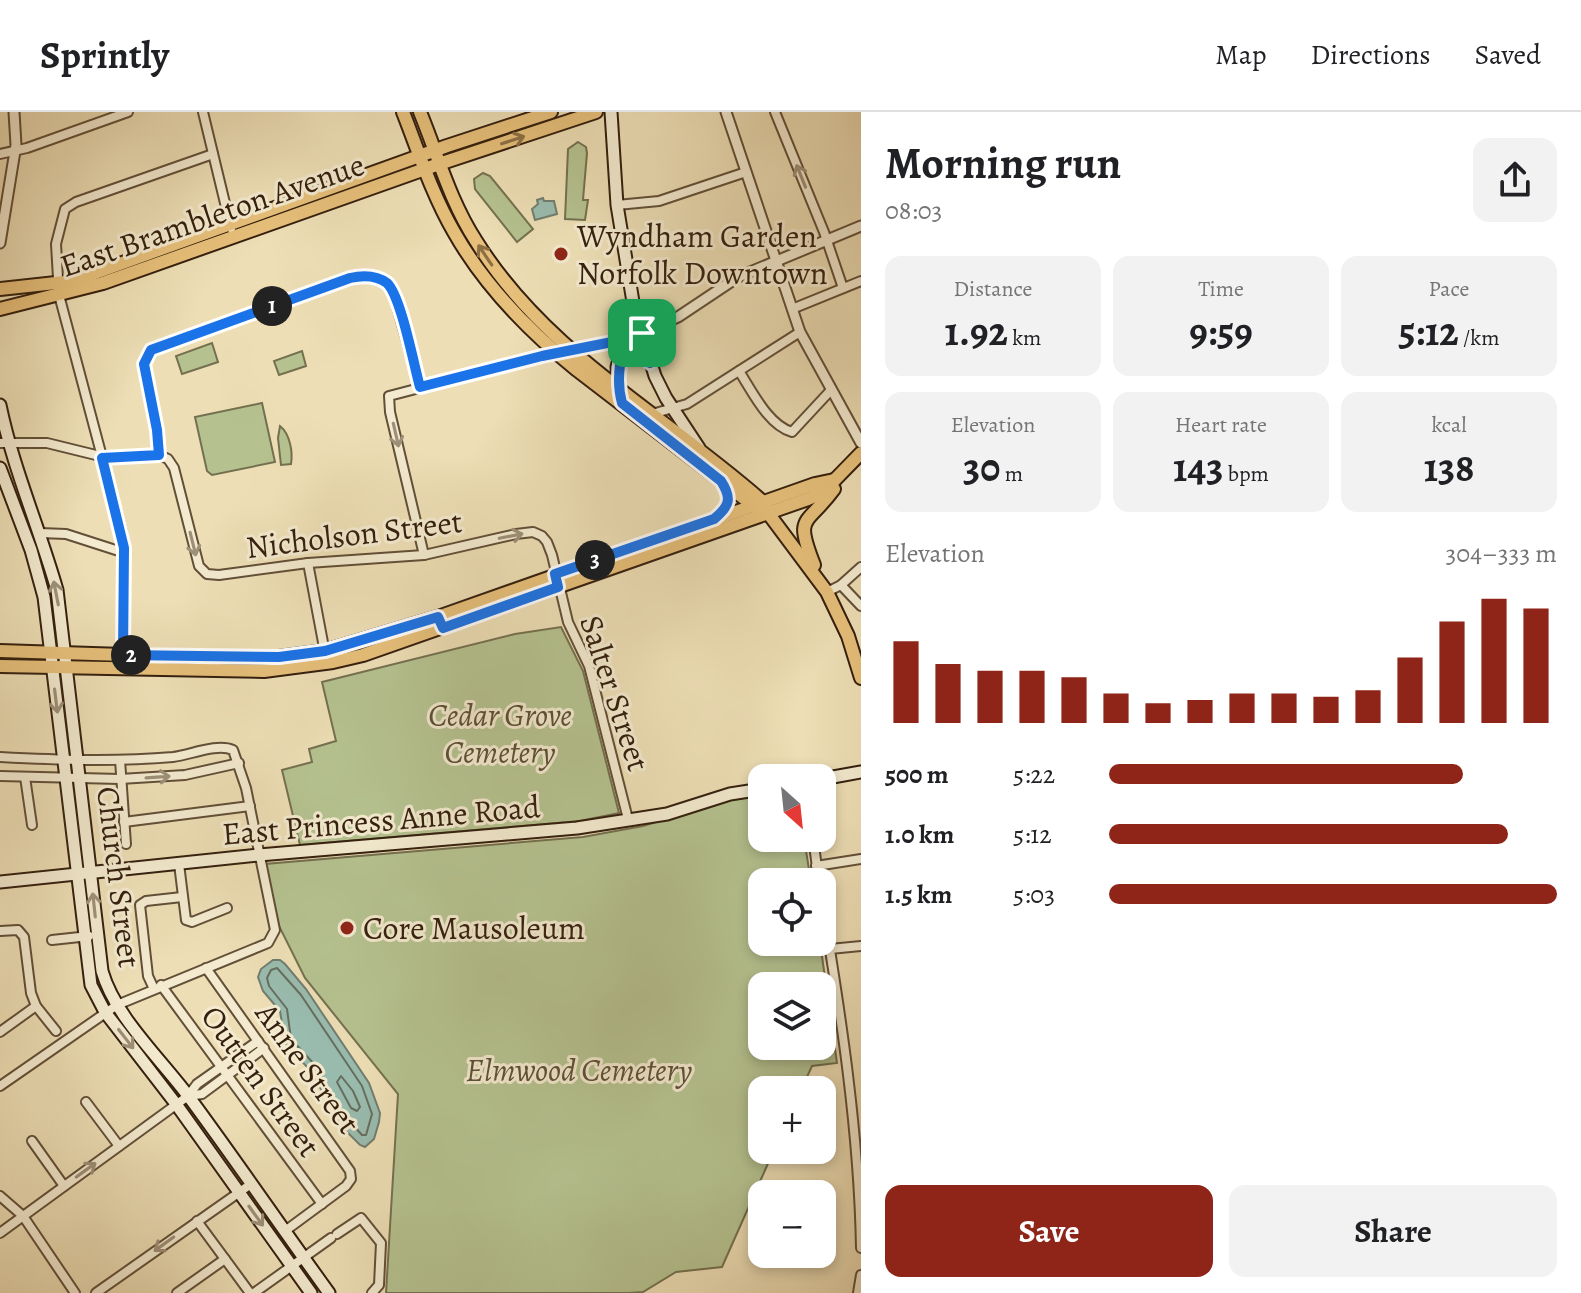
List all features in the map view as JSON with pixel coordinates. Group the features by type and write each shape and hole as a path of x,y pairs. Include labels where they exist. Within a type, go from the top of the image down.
{"main road":[{"path":"403,112 424,169 454,232 467,253 520,318 721,481 761,507"},
{"path":"420,112 469,231 490,263 563,352 702,452 761,507 824,587"},
{"name":"East Brambleton Avenue","path":"231,231 434,150 551,112"},
{"name":"East Brambleton Avenue","path":"0,309 89,275 596,112"},
{"path":"611,112 617,205 634,308 650,363 702,452"},
{"name":"East Brambleton Avenue","path":"0,289 58,289"},
{"path":"0,302 58,289"},
{"path":"622,403 617,367 634,308"},
{"path":"625,344 650,363"},
{"name":"Church Street","path":"0,405 4,443 40,533 57,590 102,971 117,1005 188,1096 329,1293"},
{"path":"557,580 714,519 822,493 861,453"},
{"name":"Church Street","path":"0,468 31,550 44,597 91,985 105,1012 176,1104 311,1293"},
{"path":"839,476 829,495 807,519 803,536 848,636 861,678"},
{"path":"714,519 728,504 729,496 721,481"},
{"path":"0,666 52,660 124,661 264,671 394,646 440,622 761,507"},
{"path":"0,651 52,660"},
{"path":"836,776 861,772"},
{"name":"East Princess Anne Road","path":"0,882 259,855 577,828 667,814 748,791"}],"street":[{"path":"0,243 15,151 17,128 14,112"},
{"path":"0,154 128,112"},
{"path":"203,112 231,231"},
{"path":"726,112 800,332 861,443"},
{"path":"775,112 843,288"},
{"path":"124,661 125,553 122,532 58,289 56,244 65,209 76,202 213,154"},
{"path":"617,205 659,201 746,172"},
{"path":"642,333 678,317 729,281 861,226"},
{"path":"4,443 47,443 102,458 159,455 144,364 151,350 350,278 372,276 392,289 420,387"},
{"path":"792,309 861,281"},
{"path":"651,414 687,404 800,332"},
{"path":"424,555 390,412 389,396 563,352 617,341 625,344"},
{"path":"739,371 765,411 786,431 792,432 831,390"},
{"name":"Nicholson Street","path":"159,455 172,463 199,566 207,574 424,555 516,534 533,532 542,536"},
{"path":"40,533 66,534 125,553"},
{"name":"Salter Street","path":"542,536 547,542 568,622 589,666 628,819"},
{"path":"31,550 44,545"},
{"path":"308,563 326,657"},
{"path":"824,587 841,585 861,567"},
{"path":"841,585 861,606"},
{"path":"0,757 120,760 175,757 224,747 233,750 250,806 275,930 268,943 117,1005 0,1086"},
{"path":"120,760 126,844"},
{"path":"0,776 120,779 185,775 239,763"},
{"path":"25,777 32,825"},
{"path":"124,822 250,806"},
{"path":"814,852 816,866 861,859"},
{"path":"179,864 184,917 189,922 227,908"},
{"path":"158,987 148,976 140,905 146,901 182,897"},
{"path":"0,931 18,930 24,937 27,971 36,1006 56,1031"},
{"path":"52,940 97,935"},
{"path":"836,948 861,946"},
{"path":"831,956 857,1120 861,1248"},
{"name":"Anne Street","path":"206,968 350,1171 351,1179 322,1204"},
{"name":"Outten Street","path":"158,987 228,1075 322,1204"},
{"path":"0,1032 36,1006"},
{"path":"0,1233 188,1096 197,1084 261,1045"},
{"path":"188,1096 202,1094 261,1045"},
{"path":"86,1102 119,1146"},
{"path":"32,1141 64,1186"},
{"path":"96,1293 251,1184"},
{"path":"0,1196 23,1216 75,1293"},
{"path":"285,1231 322,1204"},
{"path":"197,1221 252,1293 361,1218 382,1246 379,1285 372,1293"},
{"path":"177,1293 225,1259"},
{"path":"858,1293 861,1275"}],"green space":[{"path":"578,142 586,147 587,153 583,200 588,200 585,220 565,219 568,149"},
{"path":"483,173 490,176 533,229 517,242 475,189 474,179"},
{"path":"212,343 218,362 182,374 176,356"},
{"path":"302,351 306,366 279,375 274,361"},
{"path":"262,403 275,462 212,475 207,471 195,417"},
{"path":"280,426 290,444 291,464 281,465"},
{"name":"Cedar Grove Cemetery","path":"561,627 583,671 619,813 580,821 300,845 282,770 312,762 309,749 336,741 322,682 515,634"},
{"name":"Elmwood Cemetery","path":"748,797 748,852 806,852 809,868 748,868 748,956 822,956 824,972 748,972 748,1060 836,1060 836,1056 837,1063 812,1066 807,1076 748,1076 748,1164 768,1164 761,1180 748,1180 748,1208 722,1267 676,1272 643,1292 386,1293 398,1094 305,978 279,926 265,864 583,837 643,826 725,801"}],"water":[{"path":"543,198 544,201 554,201 557,214 535,220 532,209 538,204 537,200"},
{"path":"273,960 285,964 306,989 369,1083 380,1113 374,1139 365,1147 345,1130 309,1069 285,1043 280,1011 263,991 258,977 261,969"}],"place":[{"name":"Wyndham Garden Norfolk Downtown","path":"561,254"},
{"name":"Core Mausoleum","path":"347,928"}],"route":[{"path":"642,333 634,308 625,344 617,367 622,403 721,481 729,496 728,504 714,519 555,574 558,587 443,628 438,617 325,651 279,657 123,655 124,548 102,458 159,455 144,364 151,350 350,278 365,276 384,281 395,294 420,387 542,356 617,341 625,344 650,363 642,333"}]}
